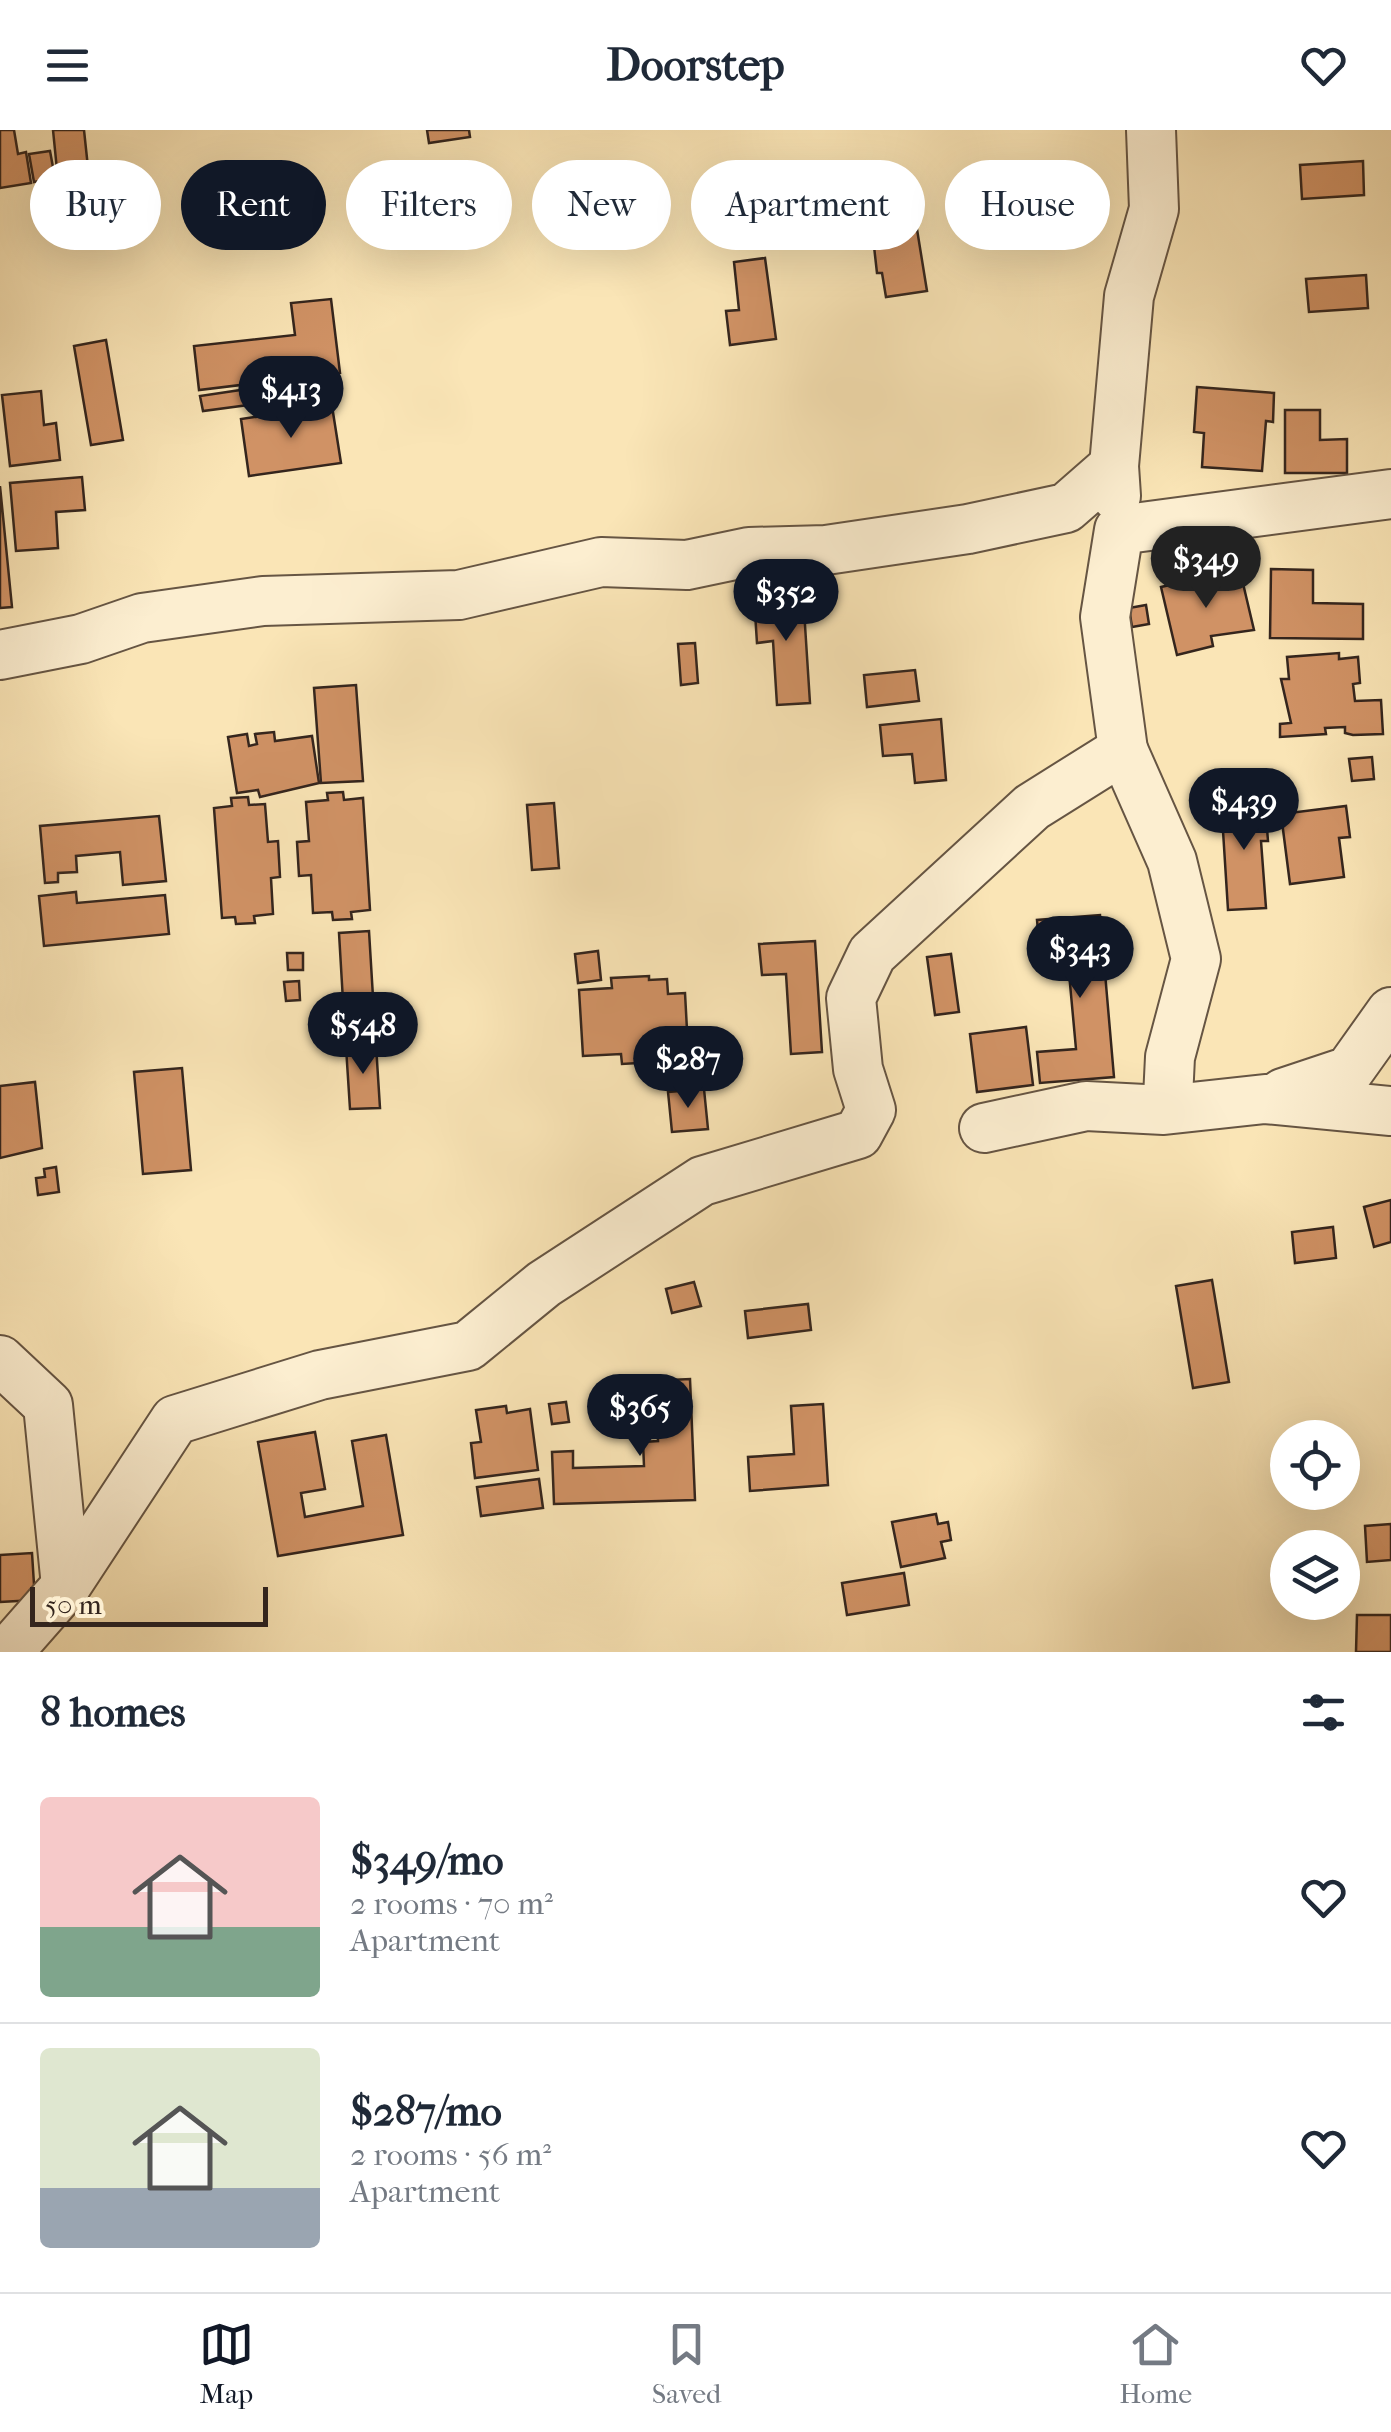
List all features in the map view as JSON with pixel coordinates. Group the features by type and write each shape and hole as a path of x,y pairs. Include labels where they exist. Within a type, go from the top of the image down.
{"street":[{"path":"1151,130 1154,209 1130,296 1114,466 1119,530 1105,617 1123,750 1172,861 1196,958 1170,1057 1168,1098"},
{"path":"0,655 81,640 142,618 263,601 459,595 601,562 687,565 749,552 826,550 968,530 1066,508 1114,466"},
{"path":"1119,530 1391,494"},
{"path":"8,1652 66,1586 175,1420 320,1374 468,1346 544,1284 702,1181 858,1134 871,1110 858,1069 851,998 872,954 1032,807 1123,750"},
{"path":"1265,1100 1348,1071 1391,1012"},
{"path":"984,1128 1086,1106 1164,1110 1265,1100 1391,1111"},
{"path":"0,1360 48,1405 66,1586"}],"building":[{"path":"0,130 14,130 18,154 26,152 30,183 0,188"},
{"path":"53,130 84,130 87,160 56,160"},
{"path":"427,130 469,130 470,137 429,143"},
{"path":"50,151 52,160 30,160 29,154"},
{"path":"1363,161 1364,195 1302,199 1300,165"},
{"path":"874,250 920,250 927,291 886,297 882,273 877,273"},
{"path":"765,258 776,339 730,345 726,311 739,310 734,262"},
{"path":"1366,275 1368,308 1309,312 1306,279"},
{"path":"331,299 340,373 199,390 194,346 295,335 291,303"},
{"path":"106,340 123,440 91,445 74,346"},
{"path":"1197,387 1274,393 1273,422 1266,421 1262,471 1202,467 1204,433 1194,432"},
{"path":"254,388 256,404 203,411 200,396"},
{"path":"41,391 44,425 56,423 60,460 10,466 2,395"},
{"path":"332,406 341,463 249,476 241,419"},
{"path":"1285,410 1320,410 1320,440 1347,439 1347,473 1285,473"},
{"path":"82,477 85,510 56,512 58,548 16,551 10,483"},
{"path":"0,486 12,607 0,608"},
{"path":"1271,569 1313,570 1313,603 1363,604 1363,639 1270,638"},
{"path":"1222,573 1223,580 1241,575 1254,630 1211,636 1213,646 1177,655 1161,587"},
{"path":"803,594 810,703 777,705 773,641 757,643 754,597"},
{"path":"1146,605 1149,624 1132,627 1129,608"},
{"path":"695,643 698,683 681,685 678,644"},
{"path":"1339,653 1339,659 1358,657 1360,683 1353,684 1355,701 1381,700 1383,734 1353,735 1345,733 1345,727 1325,728 1326,734 1280,737 1280,724 1291,723 1281,679 1289,679 1287,657"},
{"path":"915,670 919,701 867,707 864,675"},
{"path":"356,685 363,781 321,783 314,688"},
{"path":"941,719 946,780 915,783 912,754 883,756 880,725"},
{"path":"274,732 275,741 312,736 319,783 260,797 258,790 237,793 228,737 247,734 249,746 257,744 255,734"},
{"path":"1372,757 1374,779 1352,781 1349,759"},
{"path":"343,792 344,800 363,798 370,910 351,912 352,919 333,920 332,912 313,913 311,875 299,876 297,842 309,841 306,802 328,800 327,793"},
{"path":"248,797 249,805 265,804 268,842 278,841 280,877 271,878 273,914 254,916 255,923 236,924 235,917 222,918 214,808 232,806 231,798"},
{"path":"1259,797 1260,817 1266,816 1268,841 1261,841 1266,908 1228,910 1221,799"},
{"path":"554,803 559,868 532,870 527,805"},
{"path":"1346,806 1350,837 1339,838 1344,877 1290,884 1281,814"},
{"path":"159,816 166,881 123,885 120,852 76,856 77,872 58,873 58,882 45,883 40,826"},
{"path":"76,892 77,903 165,895 169,934 44,946 39,896"},
{"path":"1100,915 1114,1077 1040,1083 1037,1052 1076,1049 1067,951 1040,953 1037,920"},
{"path":"369,931 375,1030 332,1032 331,1002 343,1001 339,933"},
{"path":"815,941 822,1052 791,1054 786,974 762,975 759,944"},
{"path":"598,951 601,980 578,983 575,954"},
{"path":"287,953 303,953 303,970 288,970"},
{"path":"951,954 959,1012 935,1015 927,957"},
{"path":"649,976 649,980 667,979 668,994 685,993 687,1030 670,1031 672,1061 622,1064 621,1054 583,1056 579,990 612,988 611,978"},
{"path":"299,981 300,1000 286,1001 284,982"},
{"path":"1026,1027 1033,1085 977,1092 970,1034"},
{"path":"376,1045 380,1108 350,1109 346,1047"},
{"path":"182,1068 191,1170 143,1174 134,1072"},
{"path":"35,1082 42,1148 0,1158 0,1086"},
{"path":"704,1089 708,1129 672,1132 668,1092"},
{"path":"56,1167 59,1192 38,1195 36,1178 45,1177 44,1169"},
{"path":"1391,1200 1391,1242 1374,1247 1364,1207"},
{"path":"1333,1227 1336,1258 1295,1263 1292,1232"},
{"path":"1212,1280 1229,1382 1193,1388 1176,1286"},
{"path":"694,1282 701,1306 672,1313 666,1289"},
{"path":"808,1304 811,1330 748,1338 745,1311"},
{"path":"690,1379 695,1500 554,1504 552,1452 573,1451 573,1468 644,1466 643,1442 658,1441 657,1420 649,1420 648,1381"},
{"path":"566,1402 569,1422 552,1424 549,1404"},
{"path":"823,1404 828,1485 750,1491 748,1457 794,1454 791,1406"},
{"path":"506,1406 507,1413 530,1409 538,1470 475,1478 471,1443 481,1442 476,1410"},
{"path":"315,1432 325,1489 301,1493 305,1517 363,1506 352,1441 386,1435 403,1535 278,1556 258,1442"},
{"path":"539,1479 543,1508 481,1516 477,1487"},
{"path":"936,1514 938,1524 948,1522 951,1540 941,1542 945,1558 901,1567 892,1522"},
{"path":"1391,1524 1391,1560 1367,1562 1365,1526"},
{"path":"32,1553 35,1600 0,1602 0,1555"},
{"path":"904,1573 909,1605 847,1615 842,1583"},
{"path":"1360,1615 1391,1615 1391,1652 1356,1652"}]}
